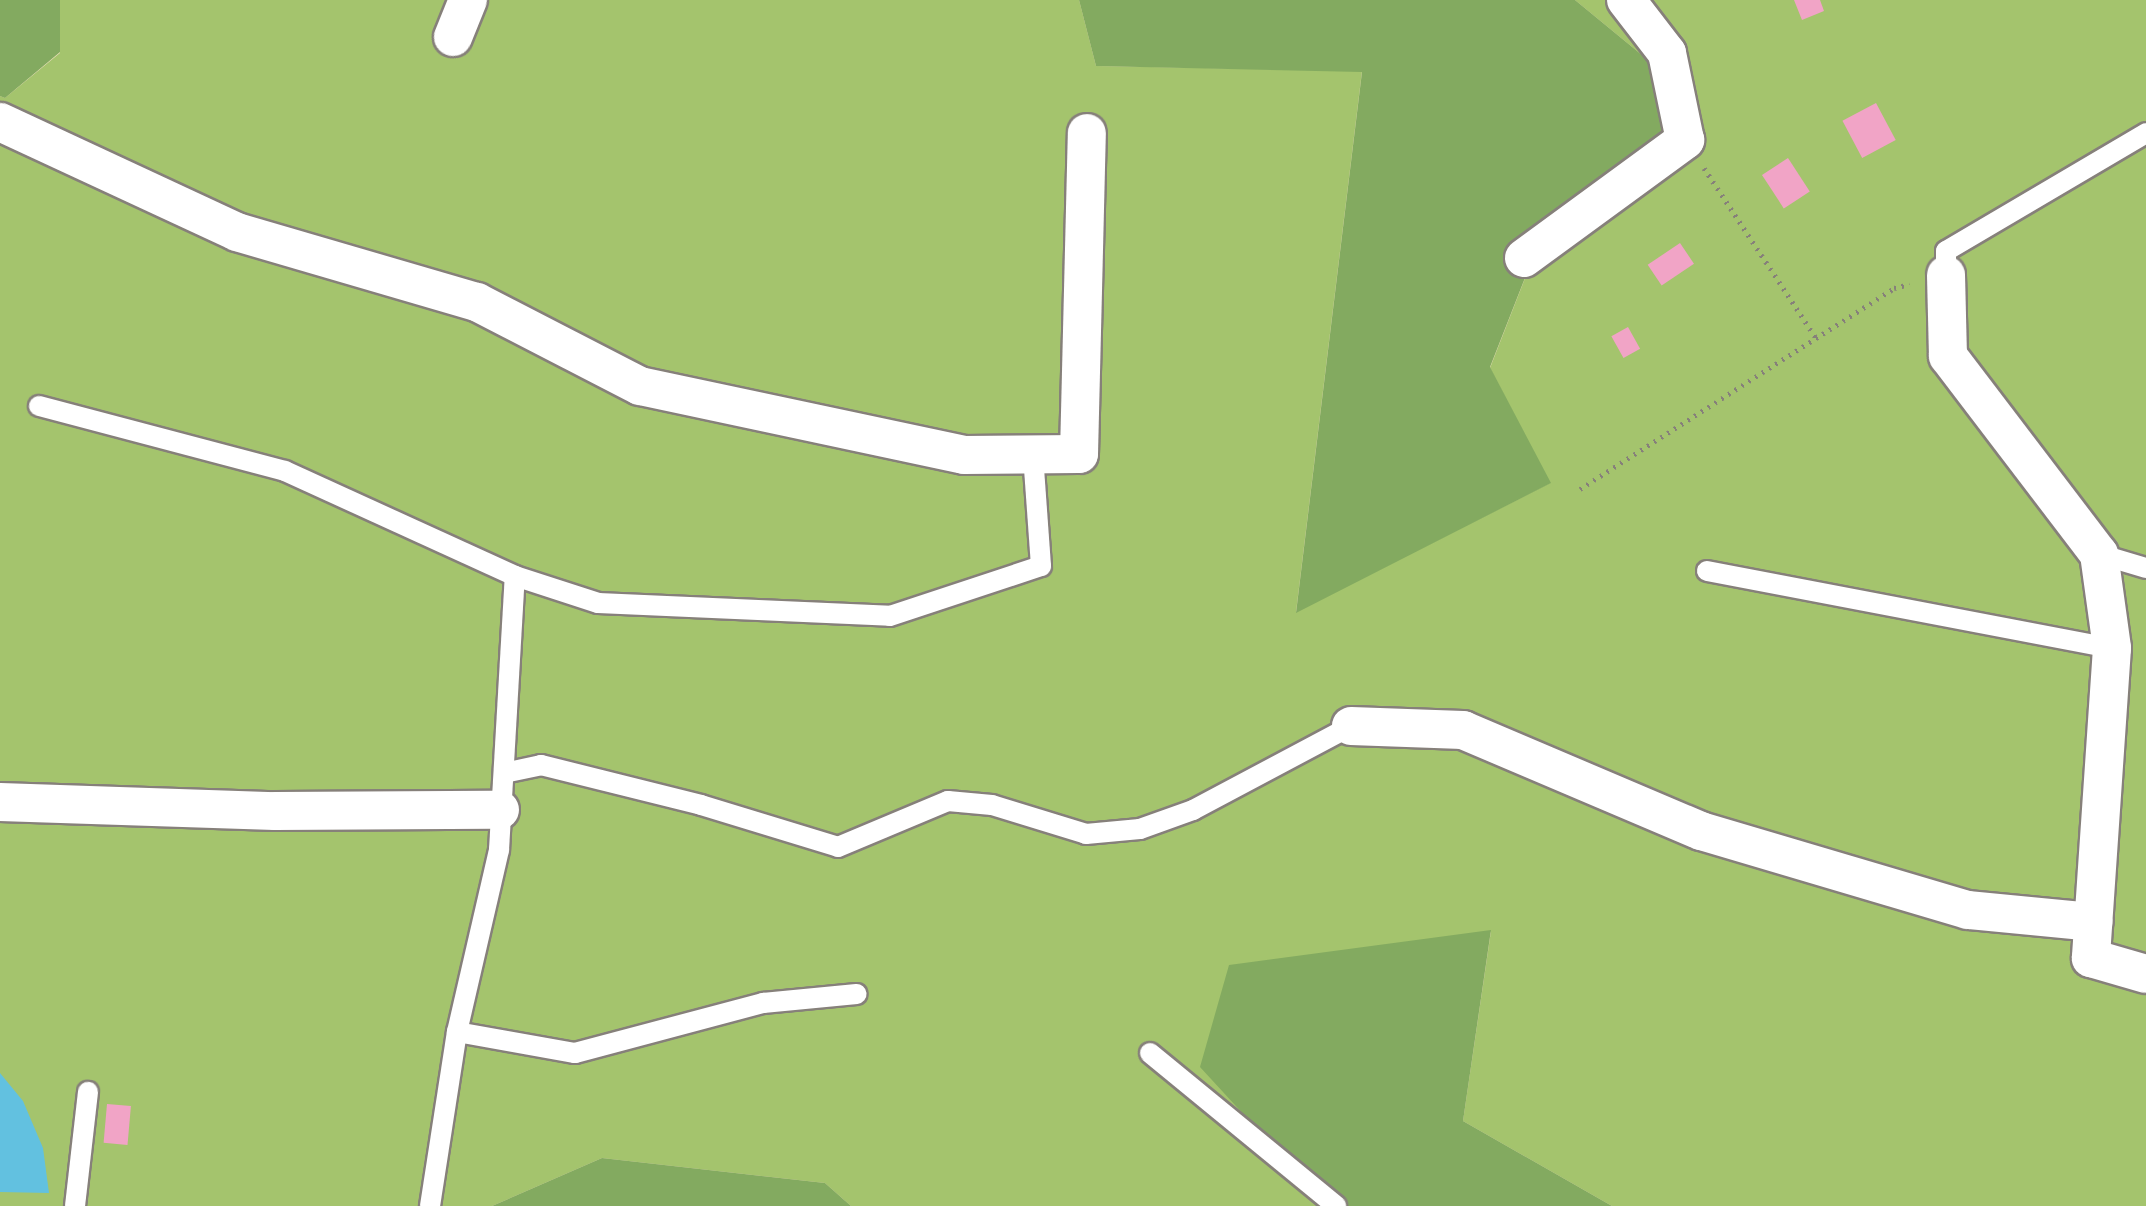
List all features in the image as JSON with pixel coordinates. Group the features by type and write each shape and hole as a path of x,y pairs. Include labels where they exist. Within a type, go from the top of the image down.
{"street":[{"path":"453,37 468,0"},
{"path":"1524,258 1685,140 1667,53 1626,0"},
{"path":"0,122 237,232 477,302 640,386 964,455 1079,454 1087,133"},
{"path":"1946,275 1948,356 2099,554 2112,648 2091,958 2146,974"},
{"path":"1351,726 1463,730 1701,831 1968,910 2093,922"},
{"path":"0,802 275,811 500,810"}],"lane":[{"path":"1946,275 1946,251 2146,133"},
{"path":"39,406 285,471 515,576 598,603 890,616 1041,566 1033,455"},
{"path":"2099,554 2146,568"},
{"path":"1707,571 2112,648"},
{"path":"430,1206 457,1032 499,850 515,576"},
{"path":"504,773 541,765 838,847 948,801 992,805 1086,834 1140,829 1193,810 1351,726"},
{"path":"457,1032 575,1053 763,1003 857,994"},
{"path":"1150,1053 1336,1206"},
{"path":"75,1206 88,1092"}],"path":[{"path":"1685,140 1816,338"},
{"path":"1580,489 1894,288 1946,275"}],"green space":[{"path":"0,0 60,0 60,52 5,98 0,96"},
{"path":"60,0 1079,0 1096,66 1362,71 1296,612 1550,483 1490,368 1545,227 1648,60 1575,0 2146,0 2146,1206 1612,1206 1463,1121 1491,931 1328,1206 851,1206 825,1183 602,1158 492,1206 0,1206 0,96 5,98 60,53"},
{"path":"1079,0 1575,0 1648,60 1664,131 1545,227 1490,367 1551,483 1296,613 1362,72 1096,66"},
{"path":"1491,930 1463,1121 1612,1206 1328,1206 1200,1067 1229,965"},
{"path":"602,1158 825,1183 851,1206 492,1206"}],"water":[{"path":"0,1073 23,1101 43,1148 49,1193 0,1192"}],"building":[{"path":"1794,0 1820,0 1824,11 1802,20"},
{"path":"1876,103 1896,140 1862,158 1842,121"},
{"path":"1788,158 1810,192 1784,208 1762,175"},
{"path":"1680,243 1694,264 1662,286 1648,265"},
{"path":"1628,327 1640,349 1624,358 1611,336"},
{"path":"107,1104 131,1106 128,1145 104,1143"}]}
